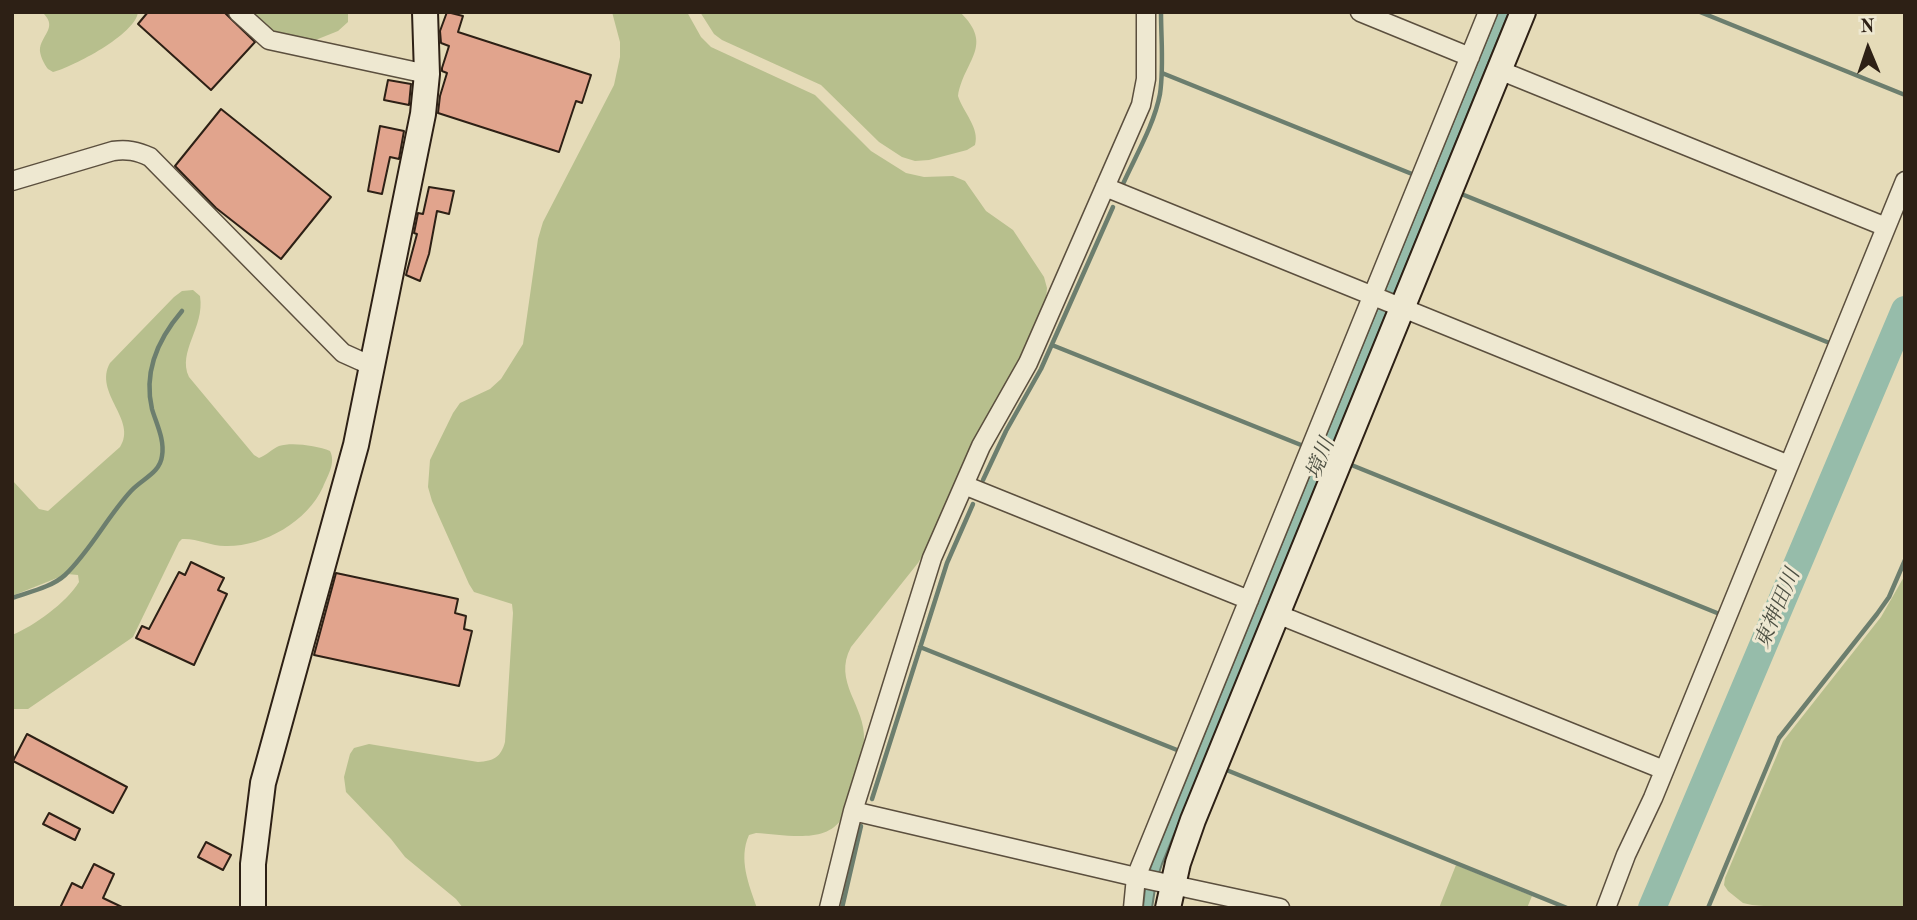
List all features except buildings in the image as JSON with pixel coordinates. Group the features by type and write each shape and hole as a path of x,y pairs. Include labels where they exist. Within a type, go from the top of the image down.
{"street":[{"path":"238,12 269,40 427,74"},
{"path":"253,908 254,850 263,783 355,452 423,114 427,74 425,12"},
{"path":"830,908 853,811 932,558 987,435 1028,363 1137,117 1145,92 1146,12"},
{"path":"1360,12 1470,57"},
{"path":"1167,892 1277,614 1470,57 1488,12"},
{"path":"1133,908 1139,878 1249,600 1386,302 1499,70 1522,12"},
{"path":"1499,70 1886,227"},
{"path":"12,181 113,151 125,149 150,157 343,353 372,366"},
{"path":"1606,908 1905,181"},
{"path":"1105,187 1789,465"},
{"path":"964,485 1249,600"},
{"path":"1277,614 1664,770"},
{"path":"853,811 1139,878 1167,892 1280,908"}],"shaded area":[{"path":"42,12 138,12 135,21 115,39 88,57 53,72 46,67 40,53 49,26 47,17"},
{"path":"250,12 348,12 348,22 338,31 313,41 273,33"},
{"path":"612,12 687,12 701,37 711,47 815,95 871,151 906,173 924,177 953,176 965,181 986,211 1013,230 1044,277 1046,300 1020,359 974,443 929,545 918,563 851,647 845,672 860,716 864,740 858,770 842,818 826,832 815,835 749,835 744,853 745,863 757,908 463,908 456,899 405,857 346,792 344,777 354,748 369,744 478,762 488,761 499,755 505,742 512,604 474,592 469,584 432,501 428,487 430,460 460,403 490,389 501,379 523,344 538,239 543,222 614,85 620,42"},
{"path":"700,12 960,12 975,34 974,53 958,96 973,126 975,145 967,150 929,160 915,161 902,157 879,142 821,85 722,40 714,34"},
{"path":"193,290 200,296 200,308 186,358 189,377 254,455 259,458 276,447 285,445 319,448 330,451 332,456 329,474 316,500 306,511 282,530 268,537 225,546 182,539 133,637 28,709 12,709 12,635 49,613 79,582 78,575 67,574 12,596 12,480 39,509 48,511 120,447 124,427 107,385 106,374 110,363 174,297 182,291"},
{"path":"1905,575 1905,908 1787,908 1743,903 1728,891 1724,885 1725,878 1783,741 1881,617"},
{"path":"1456,865 1532,896 1527,908 1439,908"}],"water":[{"name":"境川","path":"1498,12 1509,12 1162,864 1152,908 1143,908 1146,880 1153,861"}],"waterway":[{"path":"1123,184 1149,128 1160,94 1161,12"},
{"path":"1700,12 1905,95"},
{"path":"1162,73 1417,176"},
{"path":"1459,193 1832,344"},
{"path":"983,480 1006,431 1041,369 1113,207"},
{"name":"東神田川","path":"1652,908 1905,310"},
{"path":"12,598 47,586 65,575 122,501 161,462 162,444 150,395 151,369 160,344 182,311"},
{"name":"境川","path":"1052,345 1306,447"},
{"path":"1349,464 1722,615"},
{"path":"872,799 947,563 973,504"},
{"path":"1708,908 1779,738 1877,614 1889,597 1905,560"},
{"path":"920,647 1182,752"},
{"path":"1224,769 1567,908"},
{"path":"842,908 861,826"}]}
